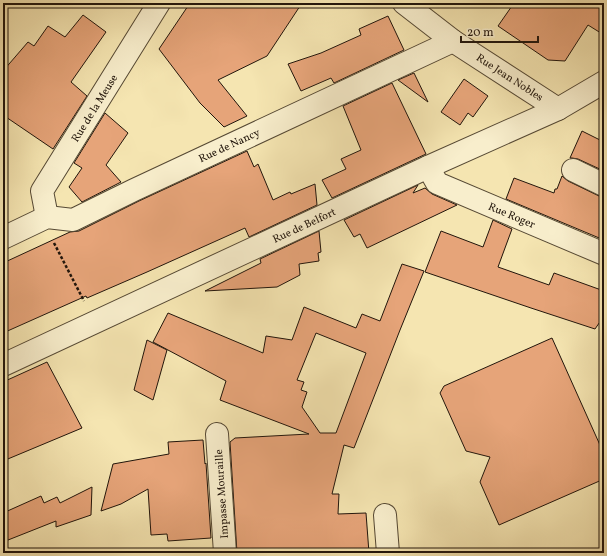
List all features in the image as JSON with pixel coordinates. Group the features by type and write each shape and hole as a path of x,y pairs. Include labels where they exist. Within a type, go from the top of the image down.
{"street":[{"name":"Rue de la Meuse","path":"45,218 42,191 159,3"},
{"name":"Rue Jean Nobles","path":"404,3 453,41 558,109"},
{"name":"Rue de Nancy","path":"45,218 73,220 453,41"},
{"name":"Rue de Belfort","path":"3,365 428,167 558,109 604,82"},
{"name":"Rue Roger","path":"428,167 437,183 604,254"},
{"path":"573,170 604,185"},
{"path":"3,238 45,218"},
{"name":"Impasse Mouraille","path":"217,434 225,553"},
{"path":"385,515 388,553"}],"path":[{"path":"45,218 95,322"}],"building":[{"path":"190,3 302,3 267,56 218,80 247,116 224,127 200,103 159,49"},
{"path":"514,3 604,3 604,35 588,25 565,61 548,60 498,26"},
{"path":"83,15 106,32 71,82 87,96 53,149 3,115 3,71 28,42 34,46 48,26 65,37"},
{"path":"388,16 404,50 334,83 331,78 301,91 288,64 321,53 361,35 359,29"},
{"path":"414,73 428,102 398,80"},
{"path":"464,79 488,96 473,117 468,113 460,125 441,112"},
{"path":"392,83 426,154 332,198 322,180 346,169 341,159 361,150 343,106"},
{"path":"105,113 128,133 106,165 121,182 82,202 69,187 82,168 74,163"},
{"path":"582,131 604,142 604,171 578,159 570,158"},
{"path":"247,151 254,167 258,164 273,200 290,192 291,194 315,184 317,205 249,237 245,228 147,272 87,298 86,296 3,333 3,263 70,232 79,231 139,201"},
{"path":"562,176 568,181 604,197 604,240 506,199 514,178 554,193"},
{"path":"418,185 413,193 425,188 432,194 457,205 367,248 360,234 354,237 344,220"},
{"path":"493,220 512,229 498,267 549,285 554,273 604,291 604,316 595,329 425,272 441,231 483,247"},
{"path":"319,231 321,252 318,253 319,261 299,264 300,275 277,287 205,291 261,263 260,259"},
{"path":"402,264 424,271 354,448 344,445 332,494 339,494 338,514 366,513 369,553 237,553 230,442 235,438 309,434 220,400 226,381 153,342 168,313 263,353 266,336 292,340 304,307 356,328 362,314 380,321","holes":["316,333 366,353 336,433 320,433 302,407 307,392 301,390 304,382 297,380"]},
{"path":"552,338 604,454 604,479 499,525 480,482 490,457 466,451 440,393 444,386"},
{"path":"147,340 167,350 153,400 134,390"},
{"path":"47,362 82,428 3,461 3,382"},
{"path":"203,440 211,538 168,541 167,534 151,535 148,489 121,504 101,511 113,464 169,454 168,442"},
{"path":"92,487 91,515 56,527 56,521 3,542 3,513 41,496 44,503 57,497 60,503"}]}
